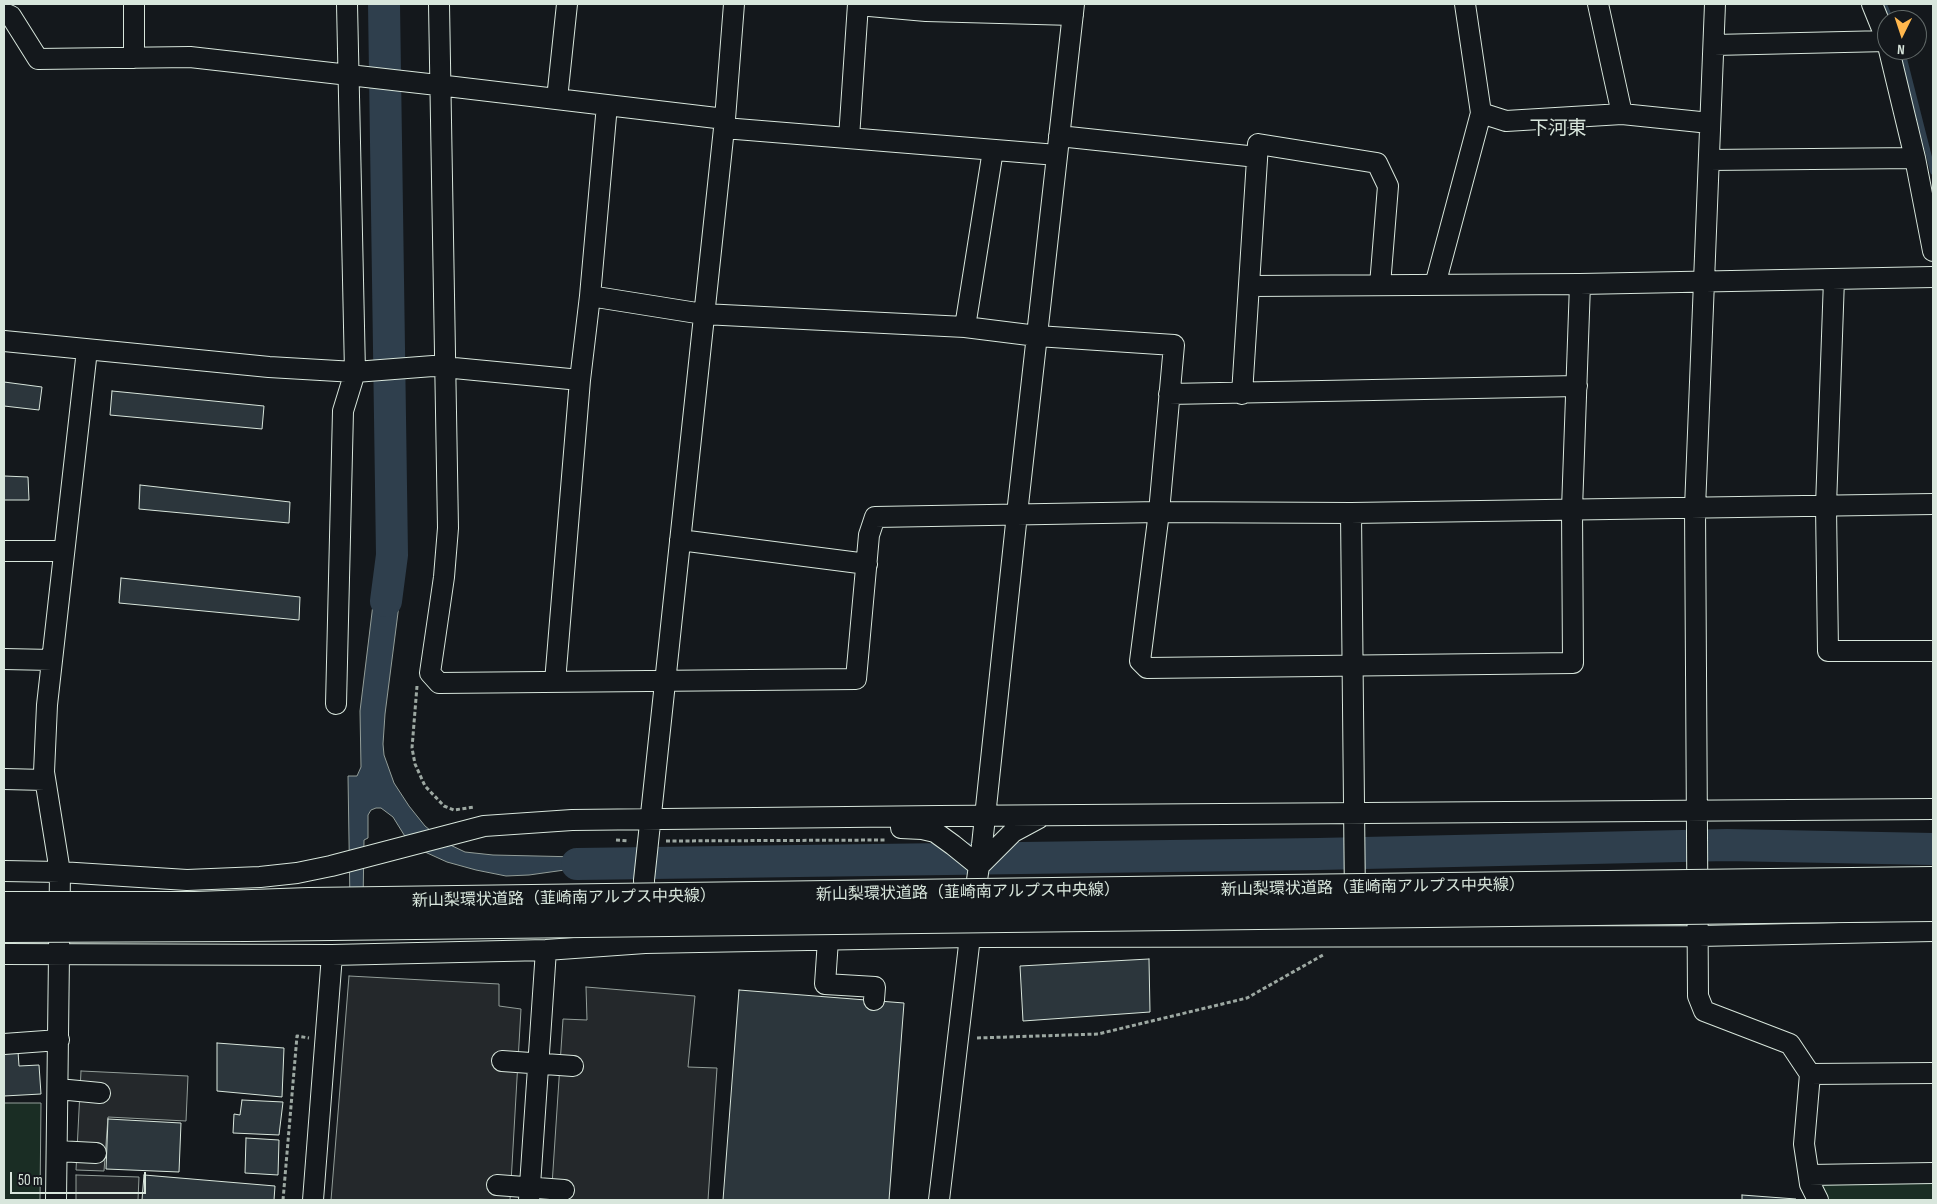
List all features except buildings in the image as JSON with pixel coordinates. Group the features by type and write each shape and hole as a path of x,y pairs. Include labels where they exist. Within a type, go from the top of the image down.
{"highway":[{"name":"新山梨環状道路（韮崎南アルプス中央線）","path":"4,906 186,906 309,902 1933,882"},
{"path":"4,891 220,897 309,902"},
{"name":"新山梨環状道路（韮崎南アルプス中央線）","path":"4,928 248,927 1933,907"}],"street":[{"path":"134,4 134,58"},
{"path":"336,704 343,411 363,371 348,75 347,4"},
{"path":"440,4 448,528 444,577 430,673 439,683 856,679 869,535 875,516 1159,512 1350,513 1933,504"},
{"path":"557,99 567,4"},
{"path":"645,944 644,880 703,314 725,124 734,4"},
{"path":"849,138 858,4 926,11 1074,9 985,816 991,844 978,876 951,913 936,925 911,938"},
{"path":"1435,285 1481,113 1465,4"},
{"path":"1598,4 1622,114"},
{"path":"1715,4 1695,508 1698,996 1704,1010 1790,1044 1810,1074 1804,1144 1810,1184 1818,1200"},
{"path":"1714,45 1887,41 1872,4"},
{"path":"4,12 12,16 38,59 190,58 607,105 725,124 849,138 993,150 1058,146 1257,157"},
{"path":"1891,60 1915,158 1933,251"},
{"path":"555,682 580,380 590,296 607,105"},
{"path":"1481,113 1506,121 1622,114 1710,123"},
{"path":"1242,394 1258,144 1377,163 1388,186 1380,285"},
{"path":"965,327 993,150"},
{"path":"1709,160 1915,158"},
{"path":"1250,286 1580,284 1933,277"},
{"path":"1834,279 1826,506 1828,650 1933,651"},
{"path":"590,296 703,314 965,327 1037,336 1174,345 1159,512 1140,661 1147,668 1353,664 1573,663 1572,509 1580,284"},
{"path":"4,341 270,368 363,371 416,369 433,366 580,380"},
{"path":"56,1200 60,872 44,772 47,705 87,350"},
{"path":"1169,394 1577,386"},
{"path":"1350,513 1356,937"},
{"path":"680,540 867,564"},
{"path":"4,551 64,551"},
{"path":"4,659 52,660"},
{"path":"4,779 45,780"},
{"path":"4,871 60,872 187,880 297,873 484,826 572,820 1933,809"},
{"path":"991,844 1029,822 1044,816"},
{"path":"822,818 842,824 922,829 935,832 953,845 978,876 1023,924 1077,938"},
{"path":"939,1200 978,876"},
{"path":"4,954 332,955 546,950 645,944 970,937 1699,936 1933,931"},
{"path":"828,940 825,984 875,987 874,1000"},
{"path":"529,1194 546,950"},
{"path":"313,1200 332,955"},
{"path":"4,1044 59,1040"},
{"path":"502,1061 573,1066"},
{"path":"1810,1074 1933,1073"},
{"path":"58,1090 100,1093"},
{"path":"57,1151 96,1153"},
{"path":"1809,1175 1933,1173"},
{"path":"497,1185 529,1194 564,1190"}],"path":[{"path":"610,840 648,847 891,840"},
{"path":"959,1038 1098,1034 1247,998 1356,937"},
{"path":"283,1200 297,1036 314,1038"}],"green space":[{"path":"4,1103 41,1103 40,1200 4,1200"},
{"path":"1933,1173 1933,1200 1819,1200 1809,1175"}],"shaded area":[{"path":"349,976 499,984 499,1006 521,1009 510,1200 331,1200"},
{"path":"586,987 695,996 688,1067 717,1068 708,1200 551,1200 563,1019 587,1020"},
{"path":"81,1071 188,1076 186,1121 108,1117 104,1171 76,1170"},
{"path":"76,1175 139,1177 138,1200 76,1200"}],"water":[{"path":"379,555 405,558 385,714 383,744 384,755 394,783 409,806 425,826 446,843 465,852 493,855 580,857 593,860 622,859 622,867 579,868 529,875 506,876 476,870 447,862 425,852 406,838 393,817 381,808 376,808 371,810 368,815 368,838 364,840 363,904 350,904 348,776 357,776 361,767 360,711"}],"waterway":[{"path":"384,4 392,555 386,601"},
{"path":"1884,4 1887,10"},
{"path":"1905,60 1933,172"},
{"path":"577,864 1318,854 1727,845 1933,849"}],"district":[{"name":"下河東","path":"1558,129"}]}
